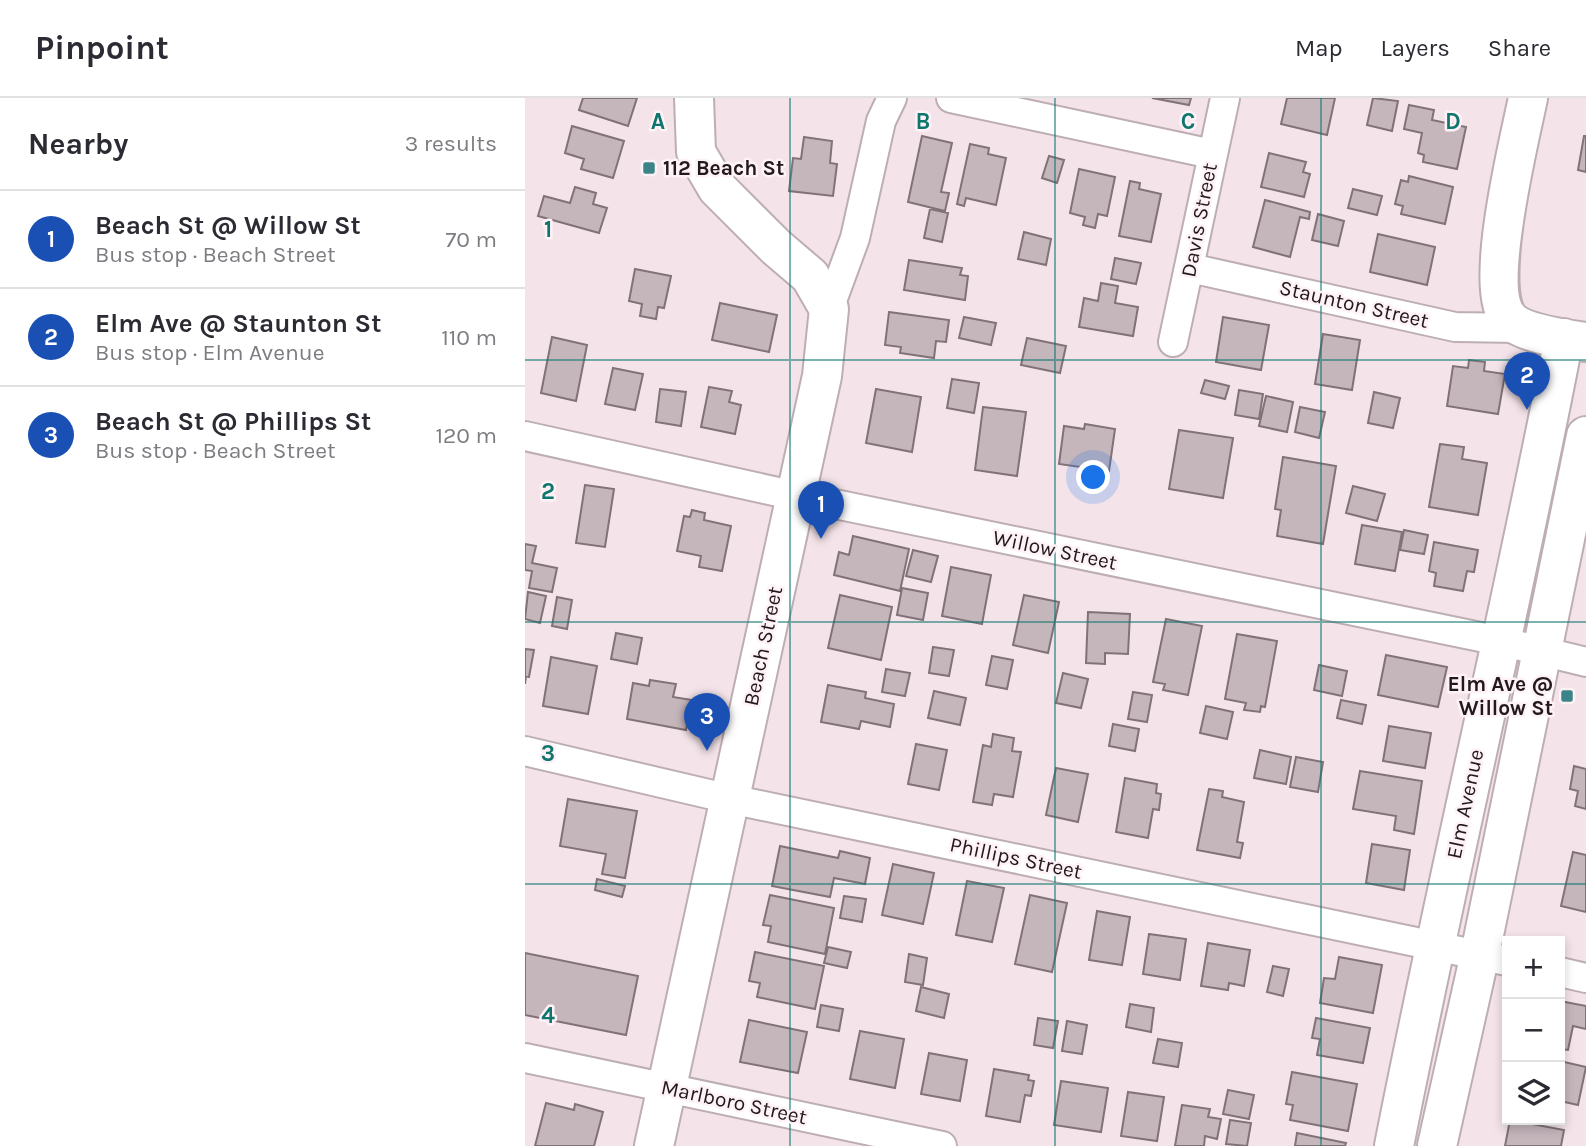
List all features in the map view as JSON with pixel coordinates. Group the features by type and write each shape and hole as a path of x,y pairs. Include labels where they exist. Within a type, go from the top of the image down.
{"street":[{"path":"694,98 696,152 717,188 776,247 810,276 829,309"},
{"name":"Beach Street","path":"654,1146 822,376 829,309 855,238 881,121 892,98"},
{"path":"951,98 1212,154"},
{"name":"Davis Street","path":"1173,342 1225,98"},
{"path":"1528,98 1501,238 1499,264 1503,302 1507,318 1520,328 1575,340"},
{"name":"Staunton Street","path":"1190,268 1455,327 1520,328"},
{"name":"Elm Avenue","path":"1394,1146 1500,641 1575,340"},
{"name":"Willow Street","path":"525,436 796,496 1500,641 1586,662"},
{"path":"1437,1146 1494,958 1542,652 1586,436"},
{"name":"Phillips Street","path":"525,751 730,799 1494,958"},
{"path":"1565,973 1586,978"},
{"name":"Marlboro Street","path":"525,1058 942,1146"}],"building":[{"path":"583,98 637,98 628,126 579,110"},
{"path":"1152,98 1191,98 1189,105"},
{"path":"1287,98 1335,98 1327,135 1281,124"},
{"path":"1373,98 1398,101 1392,131 1367,125"},
{"path":"1409,105 1434,110 1432,120 1466,127 1457,169 1423,162 1424,155 1418,153 1422,133 1404,129"},
{"path":"572,126 624,141 613,178 581,169 584,159 565,153"},
{"path":"922,136 952,143 941,192 949,193 945,211 908,202"},
{"path":"1586,136 1586,172 1578,170"},
{"path":"804,137 832,141 830,163 837,164 833,196 789,191 793,158 801,159"},
{"path":"970,144 989,148 988,154 1006,158 996,205 966,198 964,206 957,204"},
{"path":"1269,153 1306,162 1303,172 1310,174 1304,197 1261,187"},
{"path":"1049,156 1064,160 1057,183 1042,178"},
{"path":"1079,169 1115,177 1107,216 1098,214 1095,228 1083,225 1085,217 1070,213"},
{"path":"1409,176 1453,187 1445,224 1401,214 1403,206 1395,204 1401,180 1408,182"},
{"path":"1130,181 1140,183 1139,189 1161,194 1151,242 1119,236"},
{"path":"575,187 596,193 593,204 607,208 599,233 538,216 544,196 570,203"},
{"path":"1353,189 1382,196 1377,215 1348,208"},
{"path":"1265,200 1310,212 1309,219 1300,217 1290,257 1253,247"},
{"path":"930,209 948,213 942,242 924,238"},
{"path":"1318,214 1344,221 1338,246 1312,240"},
{"path":"1024,232 1051,239 1046,265 1018,259"},
{"path":"1378,234 1435,247 1427,285 1370,272"},
{"path":"1115,258 1141,263 1136,284 1111,279"},
{"path":"909,260 962,268 960,275 968,276 965,300 904,290"},
{"path":"635,269 671,276 664,308 658,307 656,319 640,316 642,304 629,301"},
{"path":"1101,283 1118,286 1115,303 1138,307 1133,336 1079,327 1084,298 1098,301"},
{"path":"720,303 777,315 769,352 712,340"},
{"path":"889,312 949,320 946,342 936,341 934,358 900,353 901,347 885,345"},
{"path":"964,317 996,323 991,345 959,338"},
{"path":"1223,317 1269,325 1261,370 1216,362"},
{"path":"1323,334 1360,340 1352,390 1315,384"},
{"path":"552,337 587,345 576,401 541,393"},
{"path":"1027,338 1066,346 1060,373 1021,365"},
{"path":"1469,360 1485,362 1484,371 1505,374 1498,414 1447,406 1453,366 1468,368"},
{"path":"613,368 643,374 635,410 605,404"},
{"path":"952,379 979,383 974,413 947,408"},
{"path":"1205,380 1229,386 1225,399 1201,393"},
{"path":"709,387 732,391 729,402 741,405 735,434 701,427"},
{"path":"660,389 686,392 681,426 656,422"},
{"path":"876,389 921,397 912,452 866,443"},
{"path":"1239,390 1263,394 1259,419 1235,415"},
{"path":"1374,392 1400,398 1393,428 1368,423"},
{"path":"1266,396 1293,402 1287,432 1259,426"},
{"path":"983,407 1026,412 1017,476 975,470"},
{"path":"1300,407 1325,412 1319,438 1295,432"},
{"path":"1085,424 1115,429 1109,471 1059,464 1064,426 1084,429"},
{"path":"1179,430 1233,438 1223,498 1169,489"},
{"path":"1440,444 1464,447 1462,459 1487,463 1478,515 1429,507"},
{"path":"1283,457 1336,466 1323,544 1277,536 1281,510 1275,509"},
{"path":"585,485 614,489 605,547 576,543"},
{"path":"1353,486 1385,494 1377,521 1346,513"},
{"path":"692,510 705,513 704,520 731,526 722,571 699,567 701,556 677,551 684,516 690,517"},
{"path":"1362,525 1402,532 1395,571 1355,564"},
{"path":"1404,530 1428,535 1424,554 1400,550"},
{"path":"853,536 909,549 900,591 834,575 839,552 849,555"},
{"path":"1434,542 1478,550 1474,572 1467,571 1463,591 1434,586 1436,573 1429,571"},
{"path":"525,544 536,546 532,563 557,568 552,592 529,588 532,571 525,570"},
{"path":"913,550 938,556 931,582 906,576"},
{"path":"951,567 991,575 982,624 942,616"},
{"path":"902,588 928,593 923,620 897,615"},
{"path":"528,592 546,596 540,623 525,619"},
{"path":"840,595 892,607 881,660 828,648"},
{"path":"1024,595 1059,602 1048,653 1013,645"},
{"path":"557,597 572,600 567,629 552,626"},
{"path":"1088,612 1130,614 1128,654 1105,653 1105,664 1086,663"},
{"path":"1166,619 1202,626 1188,695 1163,690 1165,684 1153,682"},
{"path":"616,633 642,638 637,664 611,659"},
{"path":"1237,634 1277,641 1265,707 1261,706 1260,712 1244,710 1246,703 1225,699"},
{"path":"933,647 954,650 949,676 929,673"},
{"path":"525,649 534,650 525,684"},
{"path":"1386,655 1447,667 1438,707 1378,695"},
{"path":"992,656 1013,660 1007,689 986,685"},
{"path":"551,657 597,666 588,714 543,706"},
{"path":"1319,665 1347,671 1342,696 1314,690"},
{"path":"886,669 910,673 905,696 882,692"},
{"path":"1063,673 1088,679 1081,708 1056,703"},
{"path":"650,680 676,684 673,697 692,700 686,730 627,719 633,683 649,686"},
{"path":"828,685 866,692 865,698 894,704 890,727 861,721 859,729 821,722"},
{"path":"934,691 966,698 960,725 928,718"},
{"path":"1133,692 1152,695 1147,722 1128,719"},
{"path":"1341,700 1366,705 1362,724 1337,718"},
{"path":"1206,706 1233,712 1227,739 1200,733"},
{"path":"1113,724 1139,729 1135,751 1109,746"},
{"path":"1389,726 1431,733 1425,768 1383,761"},
{"path":"993,734 1014,738 1012,751 1021,752 1013,797 994,794 992,805 973,802 983,745 991,747"},
{"path":"916,744 947,750 939,790 908,784"},
{"path":"1260,750 1291,757 1286,784 1254,778"},
{"path":"1296,757 1323,762 1318,792 1290,787"},
{"path":"1574,766 1586,769 1586,809 1575,806 1578,791 1570,789"},
{"path":"1056,768 1088,774 1078,822 1046,815"},
{"path":"1360,771 1422,781 1414,834 1394,830 1396,816 1353,809"},
{"path":"1125,778 1157,784 1156,793 1161,794 1159,810 1153,809 1148,838 1116,832"},
{"path":"1209,789 1223,791 1222,797 1244,802 1237,842 1243,843 1240,858 1197,850"},
{"path":"568,799 637,811 625,878 602,874 606,854 560,846"},
{"path":"1372,844 1410,850 1404,890 1366,883"},
{"path":"780,846 838,858 840,851 870,858 865,884 834,878 830,897 772,886"},
{"path":"1573,852 1586,855 1586,912 1561,906"},
{"path":"893,864 934,873 923,924 882,915"},
{"path":"597,879 625,886 622,897 595,890"},
{"path":"967,881 1004,888 992,942 956,935"},
{"path":"770,895 834,908 825,954 768,942 771,926 763,925"},
{"path":"1030,895 1067,903 1052,972 1015,964"},
{"path":"844,896 866,899 862,922 840,918"},
{"path":"1097,911 1130,917 1122,965 1089,960"},
{"path":"1149,934 1186,939 1180,980 1143,974"},
{"path":"1208,943 1250,950 1244,986 1229,983 1228,990 1201,986"},
{"path":"828,947 851,952 847,968 824,963"},
{"path":"755,952 824,966 815,1009 757,997 760,983 749,981"},
{"path":"525,953 638,976 626,1035 525,1015"},
{"path":"909,954 927,958 923,985 905,982"},
{"path":"1339,957 1382,965 1373,1013 1320,1003 1324,978 1335,979"},
{"path":"1273,966 1289,969 1283,996 1267,992"},
{"path":"921,987 949,994 944,1018 916,1011"},
{"path":"1565,1002 1586,1006 1586,1029 1573,1026 1568,1050 1565,1050"},
{"path":"1130,1004 1154,1008 1151,1032 1126,1027"},
{"path":"821,1005 843,1009 839,1031 817,1027"},
{"path":"1038,1018 1058,1021 1053,1048 1034,1045"},
{"path":"1316,1018 1370,1028 1363,1063 1317,1055 1320,1039 1312,1038"},
{"path":"749,1020 807,1032 798,1073 740,1062"},
{"path":"1067,1021 1087,1025 1082,1054 1062,1051"},
{"path":"860,1031 904,1039 895,1088 850,1079"},
{"path":"1158,1039 1182,1043 1178,1067 1153,1063"},
{"path":"929,1053 967,1060 960,1101 921,1094"},
{"path":"1565,1062 1586,1067 1578,1105 1565,1102"},
{"path":"994,1069 1029,1075 1028,1080 1034,1081 1031,1096 1025,1095 1020,1122 986,1116"},
{"path":"1292,1072 1357,1084 1348,1131 1290,1120 1293,1105 1286,1104"},
{"path":"1061,1081 1108,1088 1101,1132 1054,1125"},
{"path":"1228,1090 1254,1095 1249,1119 1223,1114"},
{"path":"1128,1092 1164,1097 1157,1141 1121,1136"},
{"path":"546,1103 574,1110 575,1104 603,1112 594,1146 535,1146"},
{"path":"1182,1105 1210,1109 1208,1117 1221,1119 1217,1139 1205,1136 1204,1146 1175,1146"},
{"path":"1230,1120 1251,1123 1247,1146 1226,1144"},
{"path":"1509,1125 1537,1125 1564,1130 1561,1146 1505,1146"},
{"path":"1297,1133 1346,1143 1345,1146 1295,1146"}],"place":[{"name":"112 Beach St","path":"649,168"},
{"name":"Elm Ave @ Staunton St","path":"1527,410"},
{"name":"Beach St @ Willow St","path":"821,539"},
{"name":"Elm Ave @ Willow St","path":"1567,696"},
{"name":"Beach St @ Phillips St","path":"707,751"}]}
